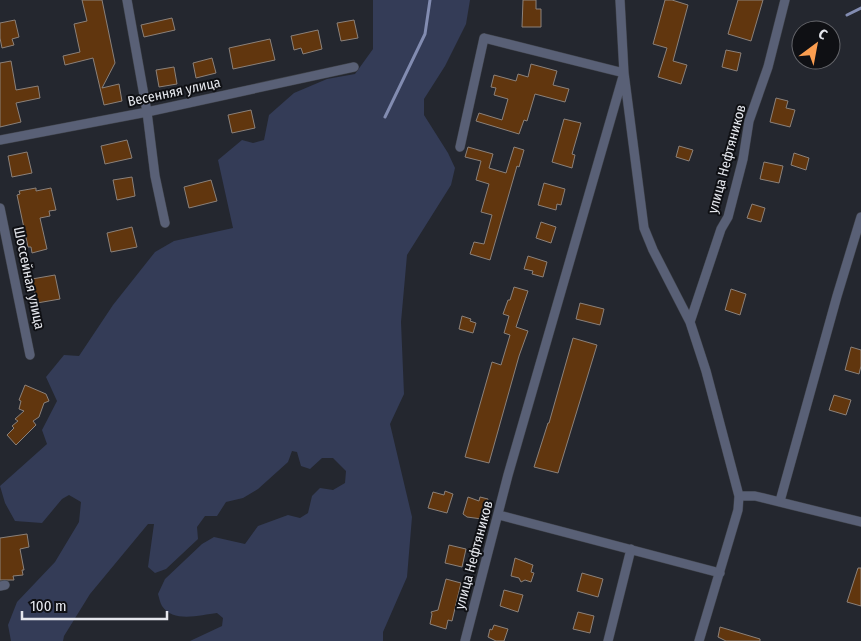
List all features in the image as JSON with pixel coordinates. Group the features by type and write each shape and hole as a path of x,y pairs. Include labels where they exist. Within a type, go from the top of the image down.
{"street":[{"path":"127,0 155,176 165,223"},
{"path":"620,0 624,72 644,228 653,250 690,322 706,371 739,496 738,510 699,641"},
{"name":"улица Нефтяников","path":"690,322 721,229 728,217 743,159 749,121 768,67 785,0"},
{"path":"460,147 484,38 624,72"},
{"name":"Весенняя улица","path":"0,140 146,112 354,67"},
{"name":"улица Нефтяников","path":"465,641 508,475 624,72"},
{"name":"Шоссейная улица","path":"0,208 30,355"},
{"path":"780,501 861,217"},
{"path":"739,496 755,496 780,501 861,522"},
{"path":"499,515 720,573"},
{"path":"608,641 631,549"}],"shaded area":[{"path":"373,0 470,0 466,24 445,66 424,99 424,115 448,153 455,168 451,185 407,255 401,322 404,394 390,424 412,517 407,577 383,632 383,641 190,641 222,626 223,618 217,613 187,617 173,615 161,605 158,594 165,579 202,544 214,537 245,544 258,526 288,515 300,518 308,513 312,496 320,488 333,490 345,483 346,471 333,458 322,458 310,469 301,466 297,452 292,451 288,462 258,489 243,498 226,502 217,516 205,516 197,527 198,539 166,569 155,573 148,567 154,524 148,524 90,594 64,636 63,641 11,641 8,625 17,602 55,562 79,522 81,502 69,495 62,499 42,523 15,521 5,503 0,486 47,444 42,430 57,401 46,377 64,355 79,356 113,305 155,252 174,241 233,228 218,160 242,140 253,143 264,140 269,115 294,93 327,79 355,74 373,49"}],"building":[{"path":"82,0 102,0 115,63 102,88 119,84 122,101 104,105 93,58 65,65 63,56 80,52 74,24 87,21"},
{"path":"523,0 536,0 536,9 541,9 541,27 522,27"},
{"path":"665,0 688,5 673,61 687,65 681,84 658,77 667,48 653,44"},
{"path":"738,0 763,0 751,41 728,34"},
{"path":"172,18 175,30 144,37 141,25"},
{"path":"15,20 19,37 12,39 14,45 2,48 0,23"},
{"path":"354,20 358,38 341,41 337,23"},
{"path":"318,30 322,49 303,54 301,48 294,50 291,36"},
{"path":"270,39 275,60 233,69 229,48"},
{"path":"726,50 741,53 737,71 722,67"},
{"path":"212,58 216,73 196,78 193,63"},
{"path":"11,61 16,90 38,86 40,98 16,103 21,122 0,127 0,63"},
{"path":"531,64 557,71 553,85 569,89 565,102 535,94 527,121 524,120 519,134 476,121 479,113 502,120 508,99 494,95 496,88 491,87 494,75 516,81 518,74 528,77"},
{"path":"174,67 177,84 159,87 156,70"},
{"path":"776,98 788,101 786,108 795,110 790,127 770,122"},
{"path":"251,110 255,128 232,133 228,115"},
{"path":"564,119 581,123 572,154 575,155 572,168 552,162"},
{"path":"127,140 132,158 105,164 101,146"},
{"path":"679,146 693,150 689,161 676,157"},
{"path":"468,147 493,154 489,168 506,173 514,147 524,150 519,167 517,166 490,260 470,254 474,242 484,244 492,215 481,212 489,184 476,180 481,161 465,157"},
{"path":"27,152 32,173 12,177 8,156"},
{"path":"794,153 809,158 806,170 791,165"},
{"path":"764,162 783,166 779,183 760,179"},
{"path":"132,177 135,196 117,200 113,180"},
{"path":"211,180 217,201 189,208 184,187"},
{"path":"544,183 565,189 561,205 557,204 556,210 538,205"},
{"path":"36,188 36,191 51,188 56,210 49,211 50,216 40,218 47,249 32,253 31,247 28,247 17,195 20,194 19,191"},
{"path":"752,204 765,208 761,222 747,218"},
{"path":"541,222 556,227 551,243 536,238"},
{"path":"132,227 137,247 111,252 107,233"},
{"path":"528,256 547,262 543,277 532,274 533,271 524,269"},
{"path":"55,275 60,299 37,303 32,279"},
{"path":"514,287 528,291 516,327 528,331 519,356 489,463 465,457 492,362 501,365 510,335 504,333 509,316 503,314"},
{"path":"731,289 746,294 740,315 725,310"},
{"path":"580,303 604,309 600,325 576,319"},
{"path":"462,316 476,323 473,333 459,329"},
{"path":"573,338 597,345 558,473 534,467 549,423"},
{"path":"851,347 861,350 859,374 845,370"},
{"path":"25,385 46,394 49,401 44,403 39,417 33,421 36,425 16,445 7,435 14,428 12,426 18,421 15,419 24,411 19,409 21,401 19,400"},
{"path":"834,395 851,400 846,415 829,410"},
{"path":"445,491 453,494 447,513 428,508 433,492 444,495"},
{"path":"468,497 479,501 480,497 488,499 482,519 467,517 463,514"},
{"path":"27,534 29,547 20,549 24,570 22,570 23,575 13,576 14,580 0,580 0,538"},
{"path":"449,545 466,549 462,567 445,563"},
{"path":"515,558 533,565 531,572 534,573 531,582 525,580 521,582 519,578 511,576"},
{"path":"858,568 861,568 861,606 847,602"},
{"path":"582,573 603,579 598,597 577,591"},
{"path":"446,579 461,583 452,621 448,620 446,629 430,624 431,612 438,610"},
{"path":"504,590 523,595 518,612 500,606"},
{"path":"578,612 594,616 590,633 573,629"},
{"path":"494,625 508,629 504,641 496,641 488,637 490,629 492,630"},
{"path":"720,627 760,639 760,641 726,641 718,637"}],"waterway":[{"path":"385,117 425,34 430,0"},
{"path":"847,15 861,8"}]}
